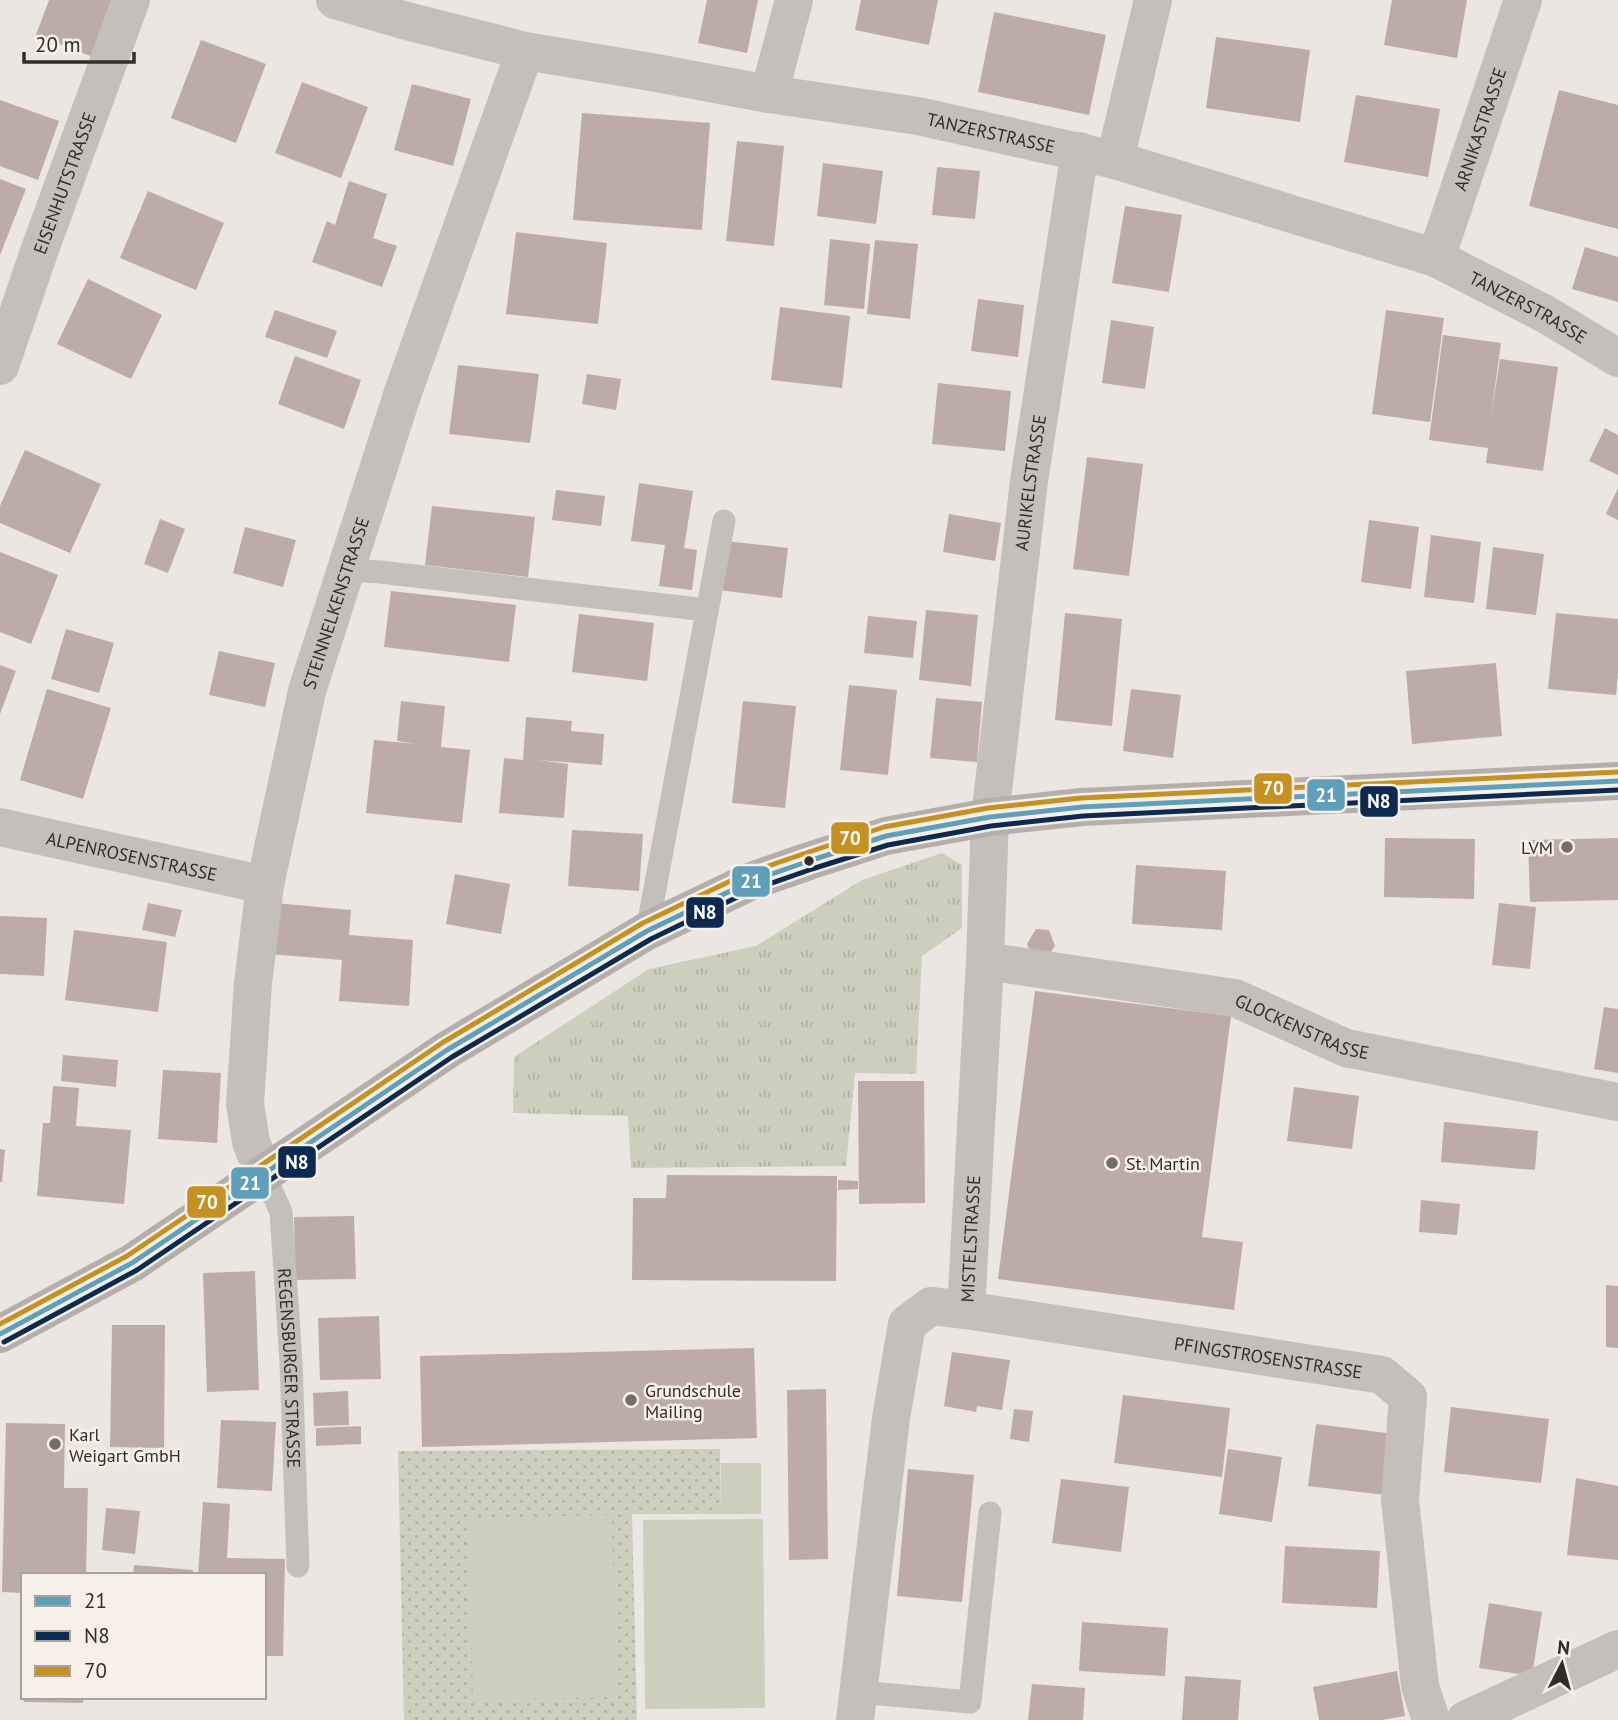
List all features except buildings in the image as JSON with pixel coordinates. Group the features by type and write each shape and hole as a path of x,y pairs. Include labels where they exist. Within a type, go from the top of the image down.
{"street":[{"name":"EISENHUTSTRASSE","path":"0,366 131,0"},
{"name":"TANZERSTRASSE","path":"335,0 408,10 526,51 769,94 918,116 1097,156 1436,258 1547,315 1618,358"},
{"path":"769,94 794,0"},
{"name":"AURIKELSTRASSE","path":"990,817 1029,481 1097,156 1153,0"},
{"name":"ARNIKASTRASSE","path":"1436,258 1523,0"},
{"name":"STEINNELKENSTRASSE","path":"264,1174 251,1142 245,1104 253,984 265,885 307,691 402,395 526,51"},
{"path":"0,1334 132,1263 447,1050 648,931 749,882 809,861 886,836 990,817 1082,807 1618,781"},
{"name":"MISTELSTRASSE","path":"856,1706 891,1418 907,1324 931,1306 966,1310 990,817"},
{"name":"ALPENROSENSTRASSE","path":"0,827 265,885"},
{"name":"GLOCKENSTRASSE","path":"985,961 1235,998 1346,1048 1618,1102"},
{"name":"PFINGSTROSENSTRASSE","path":"966,1310 1382,1375 1408,1397 1400,1500 1420,1686 1431,1720"},
{"path":"1465,1720 1618,1649"}],"lane":[{"path":"648,931 724,521"},
{"path":"346,570 707,610"},
{"name":"REGENSBURGER STRASSE","path":"264,1174 281,1212 291,1362 298,1566"},
{"name":"MISTELSTRASSE","path":"856,1706 970,1702 990,1513"}],"green space":[{"path":"942,853 962,865 962,928 922,956 916,1074 855,1073 846,1166 631,1168 628,1116 513,1113 514,1057 649,969 756,946 862,880"},
{"path":"720,1449 721,1514 632,1514 637,1720 404,1720 398,1451"},
{"path":"721,1463 761,1463 761,1514 721,1514"},
{"path":"612,1515 616,1697 473,1700 469,1518"},
{"path":"763,1519 765,1708 645,1709 643,1520"}],"transit line":[{"name":"70","path":"0,1324 127,1256 442,1043 643,923 745,874 806,853 884,827 988,808 1081,798 1618,772"},
{"name":"21","path":"0,1334 132,1263 447,1050 647,931 749,882 809,861 886,836 990,817 1082,807 1618,781"},
{"name":"N8","path":"4,1342 137,1270 452,1057 651,939 752,890 812,869 888,845 991,826 1083,816 1618,790"}],"place":[{"name":"LVM","path":"1567,847"},
{"name":"St. Martin","path":"1112,1163"},
{"name":"Grundschule Mailing","path":"631,1400"},
{"name":"Karl Weigart GmbH","path":"55,1444"}]}
